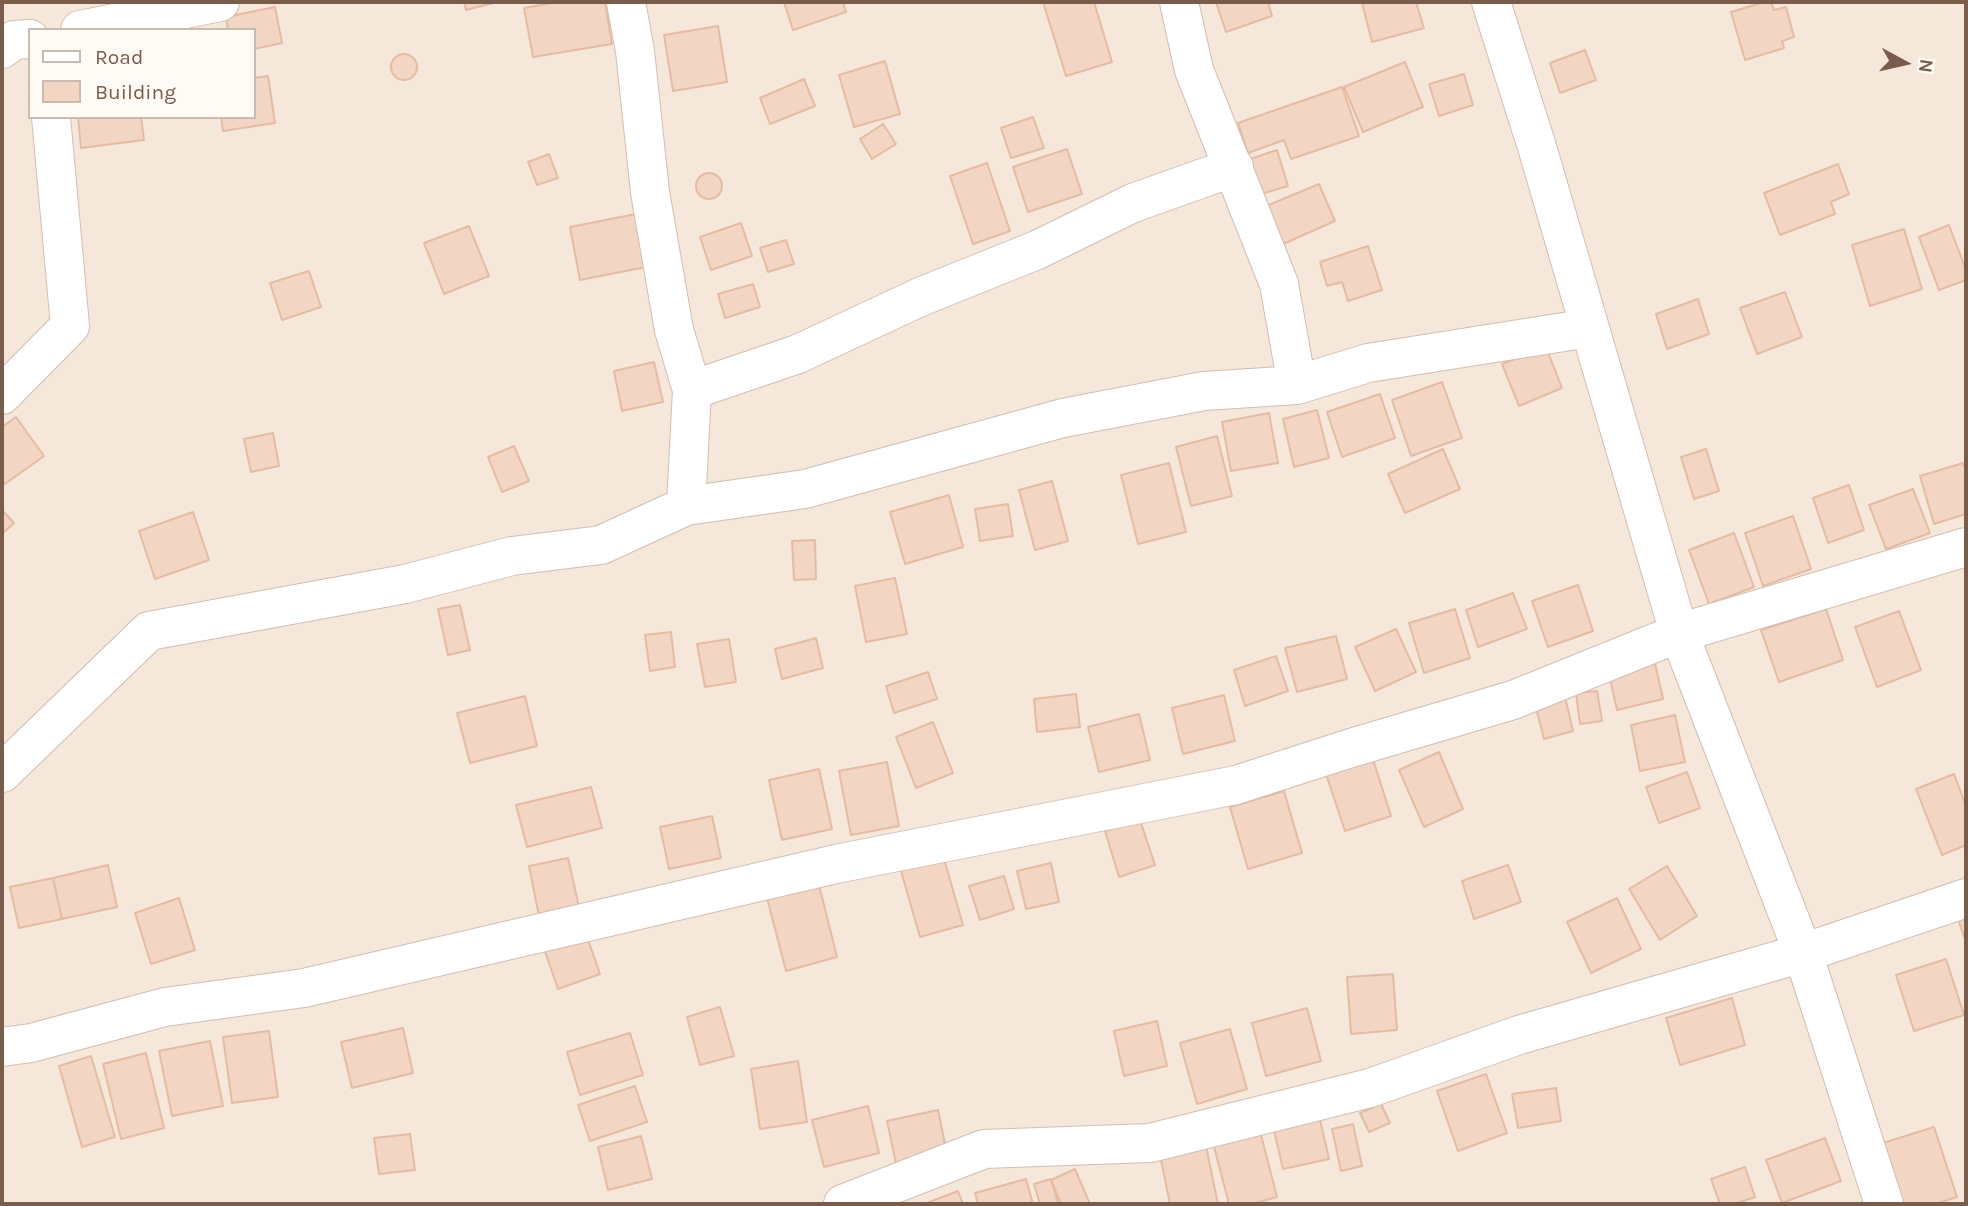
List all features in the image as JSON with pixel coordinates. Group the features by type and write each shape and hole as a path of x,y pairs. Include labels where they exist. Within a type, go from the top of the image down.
{"street":[{"path":"90,28 220,2"},
{"path":"626,2 635,51 650,192 674,330 692,390 686,506"},
{"path":"1179,2 1194,70 1279,284 1297,385"},
{"path":"1491,2 1537,147 1679,633 1803,953 1884,1204"},
{"path":"2,49 14,40 28,39"},
{"path":"2,395 70,326 51,119"},
{"path":"692,390 798,354 919,297 1037,250 1133,203 1234,167"},
{"path":"2,773 149,631 405,584 512,556 601,545 686,506 805,489 1076,415 1204,391 1297,385 1368,363 1588,328"},
{"path":"2,1048 166,1007 304,988 836,864 1236,785 1513,700 1679,633 1966,547"},
{"path":"843,1204 984,1149 1150,1143 1370,1088 1519,1035 1803,953 1966,898"}],"shaded area":[{"path":"2,2 1966,2 1966,1204 2,1204"}],"building":[{"path":"464,2 497,2 466,10"},
{"path":"558,2 605,2 612,44 533,57 524,8"},
{"path":"784,2 843,2 846,12 793,30"},
{"path":"1043,2 1094,2 1112,62 1066,76"},
{"path":"1216,2 1268,2 1272,16 1226,32"},
{"path":"1416,2 1424,28 1372,42 1362,3"},
{"path":"1771,2 1774,10 1786,7 1794,37 1782,41 1784,48 1745,60 1731,12"},
{"path":"275,7 282,43 256,49 256,28 228,28 226,17"},
{"path":"718,26 727,82 673,91 664,35"},
{"path":"1585,50 1596,80 1560,93 1550,63"},
{"path":"404,54 413,58 417,67 413,76 404,80 395,76 391,67 395,58"},
{"path":"885,61 900,114 854,127 839,75"},
{"path":"1405,62 1423,107 1363,132 1344,87"},
{"path":"1464,74 1473,105 1439,116 1429,84"},
{"path":"268,76 275,123 223,131 221,119 256,119 256,78"},
{"path":"804,79 815,106 770,124 760,98"},
{"path":"1342,87 1359,136 1291,159 1284,140 1248,153 1238,123"},
{"path":"1033,117 1044,148 1011,158 1001,128"},
{"path":"78,119 141,119 144,140 81,148"},
{"path":"883,124 896,144 872,159 860,139"},
{"path":"1067,149 1082,194 1028,212 1013,167"},
{"path":"1277,150 1288,186 1261,194 1250,159"},
{"path":"549,154 558,178 537,185 528,162"},
{"path":"987,163 1010,231 973,244 950,176"},
{"path":"1838,164 1849,194 1831,202 1835,214 1780,235 1764,193"},
{"path":"709,173 718,177 722,186 718,195 709,199 700,195 696,186 700,177"},
{"path":"1319,184 1335,221 1281,245 1264,207"},
{"path":"636,214 646,267 580,280 570,227"},
{"path":"741,223 752,256 711,270 700,237"},
{"path":"1949,225 1966,270 1966,280 1939,290 1919,237"},
{"path":"469,226 489,276 444,294 424,243"},
{"path":"1904,229 1922,289 1870,306 1852,245"},
{"path":"786,240 794,264 768,272 760,248"},
{"path":"1368,246 1382,290 1348,301 1342,282 1327,286 1320,262"},
{"path":"309,271 321,307 282,320 270,283"},
{"path":"753,284 760,307 725,318 718,294"},
{"path":"1785,292 1802,337 1757,354 1740,308"},
{"path":"1698,299 1709,334 1667,349 1656,314"},
{"path":"1546,347 1562,388 1519,406 1502,364"},
{"path":"654,362 663,402 622,411 614,371"},
{"path":"1442,382 1462,438 1411,456 1392,400"},
{"path":"1380,394 1395,438 1342,457 1327,412"},
{"path":"1317,410 1329,458 1294,467 1283,419"},
{"path":"1269,413 1278,463 1231,471 1222,422"},
{"path":"16,417 44,456 5,484 2,479 2,427"},
{"path":"273,433 279,466 251,472 244,439"},
{"path":"1217,436 1232,496 1191,506 1176,447"},
{"path":"514,446 529,481 502,492 488,457"},
{"path":"1443,449 1460,489 1405,513 1388,474"},
{"path":"1706,449 1719,491 1694,499 1681,457"},
{"path":"1169,463 1186,532 1138,544 1121,475"},
{"path":"1963,463 1966,473 1966,514 1934,524 1920,476"},
{"path":"1052,481 1068,541 1035,550 1019,490"},
{"path":"1849,485 1864,530 1828,543 1813,498"},
{"path":"1913,489 1930,533 1886,549 1869,505"},
{"path":"949,495 963,547 905,564 890,512"},
{"path":"1008,504 1013,536 980,541 975,509"},
{"path":"2,510 14,523 2,534"},
{"path":"193,512 209,560 155,579 139,531"},
{"path":"1793,516 1811,569 1763,586 1745,533"},
{"path":"1734,533 1754,587 1709,604 1689,550"},
{"path":"815,540 816,579 794,580 792,541"},
{"path":"895,578 907,634 866,642 855,586"},
{"path":"1578,585 1593,631 1548,647 1532,601"},
{"path":"1513,593 1527,629 1478,647 1466,610"},
{"path":"460,605 470,650 448,655 438,609"},
{"path":"1455,609 1470,658 1424,673 1409,623"},
{"path":"1826,609 1843,660 1779,682 1761,630"},
{"path":"1899,611 1921,670 1877,687 1855,627"},
{"path":"1396,629 1416,672 1375,691 1355,647"},
{"path":"671,632 675,667 650,671 645,635"},
{"path":"1336,636 1347,679 1297,692 1285,648"},
{"path":"816,638 823,668 782,679 775,649"},
{"path":"729,639 736,682 705,687 697,644"},
{"path":"1276,656 1288,691 1245,706 1234,670"},
{"path":"1655,663 1663,699 1617,710 1609,674"},
{"path":"928,672 937,699 894,713 886,686"},
{"path":"1597,691 1602,721 1580,724 1576,693"},
{"path":"1564,692 1573,731 1544,739 1534,700"},
{"path":"1076,694 1080,727 1037,732 1034,699"},
{"path":"1224,695 1235,741 1183,754 1172,708"},
{"path":"525,696 537,746 470,763 457,713"},
{"path":"1139,714 1150,760 1099,772 1088,727"},
{"path":"1675,715 1685,762 1640,771 1631,725"},
{"path":"933,722 953,773 916,788 896,737"},
{"path":"1439,752 1463,809 1424,827 1399,770"},
{"path":"1372,756 1391,816 1345,831 1325,771"},
{"path":"887,762 899,826 851,835 839,771"},
{"path":"819,769 832,829 782,840 769,780"},
{"path":"1687,772 1700,808 1659,823 1646,787"},
{"path":"1954,774 1966,806 1966,845 1942,855 1916,789"},
{"path":"591,787 602,828 527,847 516,805"},
{"path":"1284,791 1302,853 1248,869 1230,807"},
{"path":"712,816 721,858 669,869 660,827"},
{"path":"1140,820 1155,865 1119,877 1105,831"},
{"path":"942,852 963,925 920,937 899,864"},
{"path":"568,858 579,907 539,916 529,866"},
{"path":"1051,863 1059,902 1026,909 1017,871"},
{"path":"108,865 117,907 62,919 53,878"},
{"path":"1508,865 1521,902 1474,919 1462,881"},
{"path":"1667,866 1697,916 1660,940 1629,889"},
{"path":"1004,876 1014,909 980,920 969,886"},
{"path":"53,878 62,919 19,928 10,887"},
{"path":"818,881 837,957 786,971 766,894"},
{"path":"179,898 195,950 151,964 135,913"},
{"path":"1617,898 1641,949 1591,973 1567,922"},
{"path":"1966,903 1966,943 1954,907"},
{"path":"585,931 600,974 558,989 543,946"},
{"path":"1946,959 1964,1015 1914,1031 1896,975"},
{"path":"1393,974 1397,1030 1351,1034 1347,977"},
{"path":"1732,998 1745,1045 1680,1065 1666,1018"},
{"path":"720,1007 734,1056 700,1065 687,1017"},
{"path":"1307,1008 1321,1061 1266,1076 1252,1023"},
{"path":"1157,1021 1167,1066 1124,1076 1114,1031"},
{"path":"403,1028 413,1073 352,1088 341,1042"},
{"path":"1230,1029 1247,1089 1197,1104 1180,1043"},
{"path":"269,1031 278,1097 232,1103 223,1037"},
{"path":"630,1033 643,1075 580,1095 567,1052"},
{"path":"210,1041 223,1106 172,1116 159,1051"},
{"path":"146,1053 164,1128 121,1139 103,1064"},
{"path":"91,1056 115,1137 82,1147 59,1066"},
{"path":"798,1061 807,1122 760,1129 751,1069"},
{"path":"1486,1074 1507,1133 1458,1151 1437,1091"},
{"path":"635,1086 647,1122 590,1141 578,1105"},
{"path":"1556,1088 1561,1121 1518,1128 1512,1094"},
{"path":"1381,1104 1390,1123 1369,1132 1360,1113"},
{"path":"868,1106 879,1153 824,1167 812,1120"},
{"path":"938,1110 947,1154 896,1164 887,1121"},
{"path":"1318,1111 1329,1159 1283,1169 1272,1122"},
{"path":"1353,1124 1362,1166 1341,1171 1332,1129"},
{"path":"1259,1127 1277,1197 1252,1204 1229,1204 1212,1139"},
{"path":"1934,1127 1957,1197 1935,1204 1900,1204 1880,1144"},
{"path":"410,1134 415,1170 379,1174 374,1138"},
{"path":"641,1136 652,1179 608,1190 598,1147"},
{"path":"1825,1138 1841,1181 1782,1203 1766,1160"},
{"path":"1205,1141 1218,1204 1170,1204 1159,1150"},
{"path":"1745,1167 1755,1197 1734,1204 1720,1204 1711,1179"},
{"path":"1075,1169 1090,1204 1061,1204 1051,1180"},
{"path":"1026,1179 1033,1204 978,1204 975,1193"},
{"path":"1051,1179 1058,1204 1040,1204 1034,1184"},
{"path":"958,1191 963,1204 924,1204"}]}
